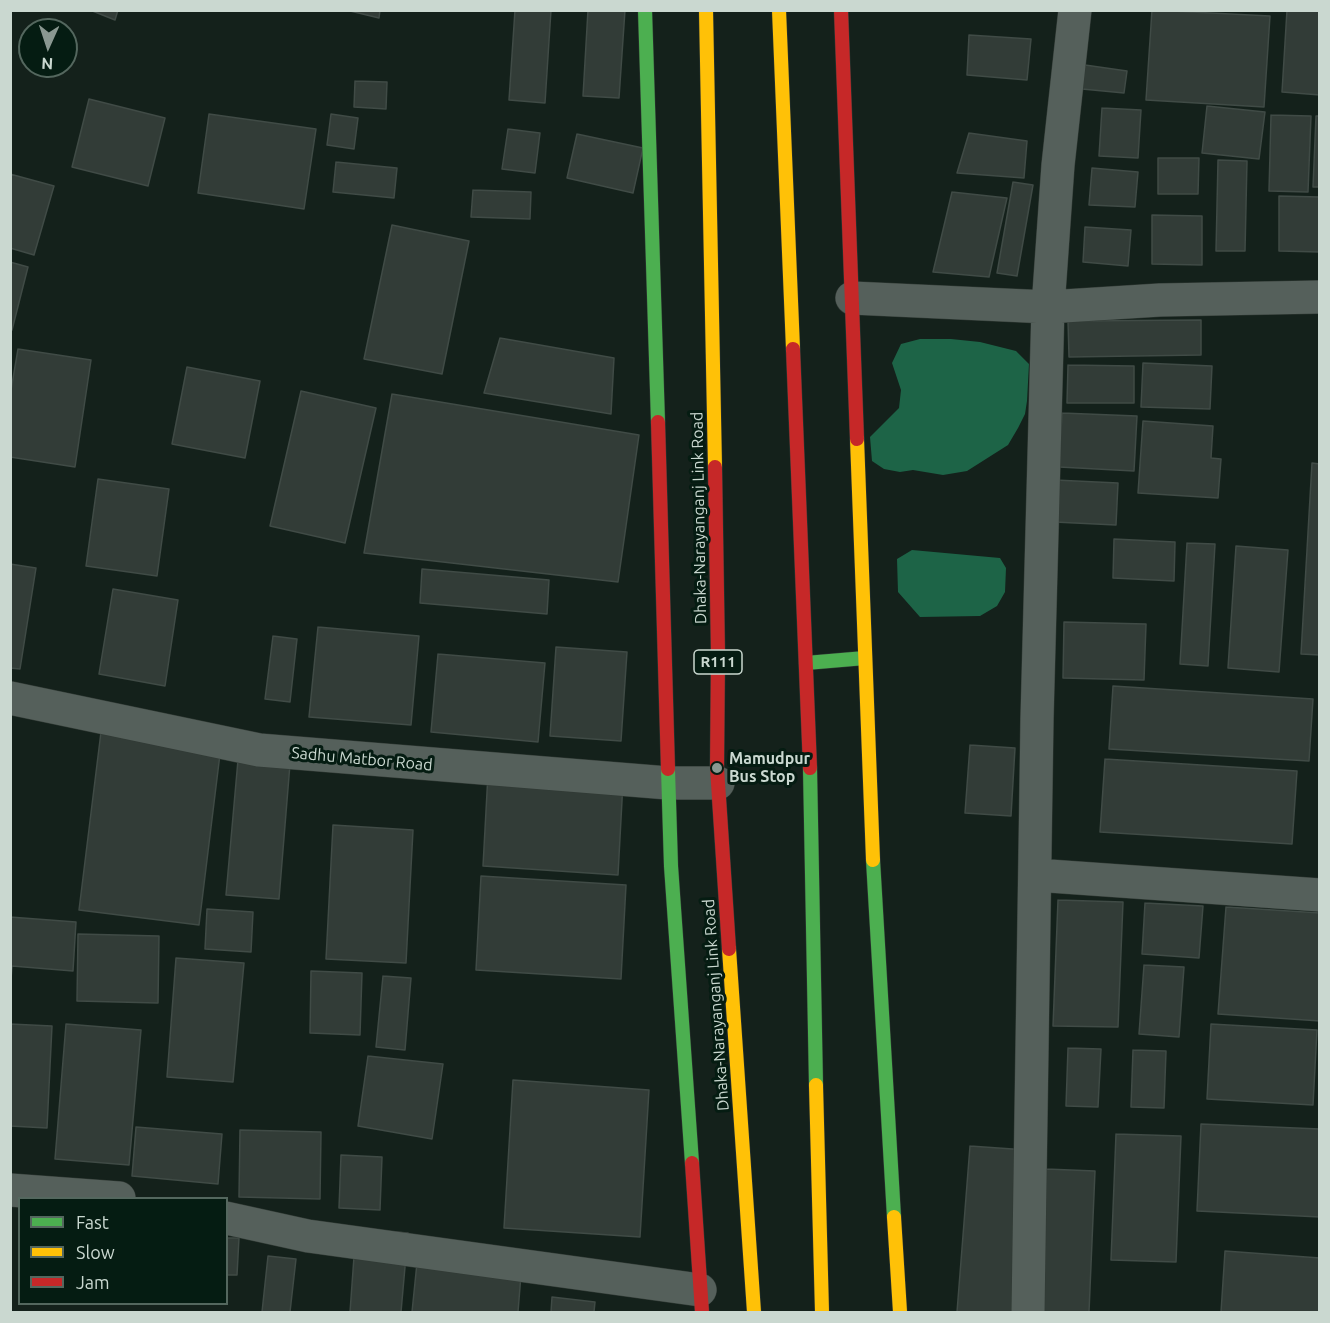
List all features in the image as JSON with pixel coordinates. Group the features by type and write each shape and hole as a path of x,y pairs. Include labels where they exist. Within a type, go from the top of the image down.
{"main road":[{"path":"645,10 671,866 701,1301"},
{"name":"Dhaka-Narayanganj Link Road","path":"706,10 718,783 754,1312"},
{"path":"779,10 812,806 822,1312"},
{"path":"841,10 875,922 900,1312"},
{"path":"806,663 865,658"}],"street":[{"path":"1028,1312 1048,307 1058,165 1075,10"},
{"path":"852,298 1048,307 1160,300 1320,297"},
{"name":"Sadhu Matbor Road","path":"10,698 259,750 669,783 718,783"},
{"path":"1035,875 1320,895"},
{"path":"10,1190 105,1197"},
{"path":"228,1218 308,1236 701,1301"}],"shaded area":[{"path":"920,339 980,342 1016,351 1029,364 1025,414 1018,428 1008,445 967,471 943,475 913,470 900,472 884,469 872,461 870,437 899,408 901,390 892,363 901,344"},
{"path":"912,550 1000,558 1006,568 1005,592 997,606 980,616 920,617 898,592 897,559"}],"building":[{"path":"90,10 118,10 115,20"},
{"path":"346,10 380,10 379,18"},
{"path":"515,10 551,10 545,103 509,100"},
{"path":"588,10 625,10 619,98 583,96"},
{"path":"1152,10 1270,16 1264,107 1146,100"},
{"path":"1287,10 1320,10 1320,95 1282,92"},
{"path":"969,35 1031,39 1027,80 967,75"},
{"path":"1085,65 1127,71 1124,93 1082,89"},
{"path":"355,81 387,82 386,109 354,107"},
{"path":"89,99 165,118 148,186 72,167"},
{"path":"1207,106 1265,112 1259,159 1202,153"},
{"path":"1102,108 1141,110 1138,158 1099,156"},
{"path":"209,114 316,129 304,209 198,193"},
{"path":"331,114 358,118 354,149 327,145"},
{"path":"1271,115 1311,116 1308,192 1269,191"},
{"path":"1316,116 1320,116 1320,187 1313,187"},
{"path":"508,129 540,133 535,173 502,169"},
{"path":"969,133 1027,141 1024,178 957,173"},
{"path":"577,134 643,148 633,193 567,178"},
{"path":"1158,158 1199,158 1198,194 1158,194"},
{"path":"1218,160 1247,161 1245,251 1216,251"},
{"path":"336,162 397,168 394,198 333,192"},
{"path":"1092,168 1138,172 1135,207 1089,205"},
{"path":"10,174 54,186 34,255 10,248"},
{"path":"1013,182 1033,185 1017,276 997,273"},
{"path":"473,190 531,192 530,219 471,217"},
{"path":"952,192 1007,198 989,277 933,272"},
{"path":"1279,196 1320,197 1320,252 1279,251"},
{"path":"1152,215 1202,216 1202,265 1152,264"},
{"path":"392,225 469,241 442,374 364,359"},
{"path":"1085,227 1131,230 1128,266 1083,262"},
{"path":"10,262 28,267 12,330 10,330"},
{"path":"1201,320 1201,355 1069,357 1068,321"},
{"path":"500,338 614,358 611,414 484,393"},
{"path":"18,349 91,360 75,467 10,457 10,396"},
{"path":"1143,363 1212,366 1210,409 1141,407"},
{"path":"1068,365 1134,366 1134,403 1067,403"},
{"path":"187,367 260,381 245,458 172,444"},
{"path":"301,391 376,408 345,543 270,526"},
{"path":"392,394 639,435 618,582 364,553"},
{"path":"1062,413 1137,416 1134,471 1059,467"},
{"path":"1143,421 1213,426 1211,458 1221,459 1218,498 1138,493"},
{"path":"1312,463 1320,464 1320,655 1301,654"},
{"path":"98,479 169,489 157,576 86,566"},
{"path":"1055,480 1118,483 1116,525 1054,522"},
{"path":"1114,539 1175,542 1174,581 1113,578"},
{"path":"1187,543 1215,544 1208,666 1180,664"},
{"path":"1236,546 1288,550 1279,672 1228,668"},
{"path":"10,564 36,568 20,669 10,668"},
{"path":"422,569 549,580 547,614 420,603"},
{"path":"113,589 178,600 165,686 99,674"},
{"path":"1064,622 1146,624 1144,680 1063,678"},
{"path":"318,627 419,636 411,725 309,717"},
{"path":"273,636 297,639 290,702 265,699"},
{"path":"556,647 627,652 621,741 550,736"},
{"path":"438,654 545,663 538,742 431,732"},
{"path":"1113,686 1313,699 1309,761 1109,749"},
{"path":"101,732 221,746 199,925 79,910"},
{"path":"970,745 1015,748 1011,816 965,813"},
{"path":"1105,759 1297,771 1292,844 1100,832"},
{"path":"238,760 290,764 279,899 226,895"},
{"path":"488,774 623,782 618,875 483,866"},
{"path":"333,825 413,830 406,963 326,959"},
{"path":"481,876 626,885 621,979 476,970"},
{"path":"1058,900 1123,902 1118,1027 1053,1026"},
{"path":"1145,903 1203,906 1199,958 1142,954"},
{"path":"1226,907 1320,913 1320,1021 1218,1014"},
{"path":"207,909 253,912 251,952 205,949"},
{"path":"10,917 76,922 73,971 12,966 10,993"},
{"path":"78,934 159,936 158,1003 77,1001"},
{"path":"176,958 244,963 233,1082 167,1077"},
{"path":"1144,965 1184,967 1179,1037 1139,1034"},
{"path":"311,971 362,973 360,1035 310,1033"},
{"path":"383,976 411,978 405,1050 376,1047"},
{"path":"10,1024 52,1026 47,1128 10,1126"},
{"path":"66,1024 141,1030 129,1165 55,1159"},
{"path":"1211,1024 1317,1030 1313,1105 1207,1099"},
{"path":"1068,1048 1101,1049 1098,1107 1066,1106"},
{"path":"1133,1050 1166,1051 1164,1108 1131,1107"},
{"path":"368,1056 443,1064 432,1139 358,1126"},
{"path":"513,1080 649,1090 640,1237 504,1228"},
{"path":"1201,1124 1320,1129 1320,1217 1197,1211"},
{"path":"136,1127 222,1134 218,1184 132,1176"},
{"path":"240,1130 321,1132 320,1199 239,1197"},
{"path":"1116,1134 1181,1136 1176,1262 1111,1260"},
{"path":"970,1146 1027,1150 1014,1312 957,1312"},
{"path":"341,1155 382,1157 380,1210 339,1208"},
{"path":"1046,1169 1095,1171 1089,1312 1040,1312"},
{"path":"356,1229 408,1233 401,1312 350,1312"},
{"path":"228,1238 239,1238 237,1275 228,1275"},
{"path":"1225,1251 1320,1258 1320,1312 1221,1312"},
{"path":"418,1253 522,1262 518,1312 412,1312"},
{"path":"268,1256 296,1259 290,1312 262,1312"},
{"path":"552,1297 595,1302 594,1312 551,1312"}],"traffic: fast":[{"path":"645,10 658,422"},
{"path":"806,663 865,658"},
{"path":"810,768 816,1085"},
{"path":"668,769 671,866 692,1163"},
{"path":"873,860 894,1217"}],"traffic: slow":[{"path":"706,10 715,467"},
{"path":"779,10 793,349"},
{"path":"857,439 873,860"},
{"path":"729,949 754,1312"},
{"path":"816,1085 822,1312"},
{"path":"894,1217 900,1312"}],"traffic: jam":[{"path":"841,10 857,439"},
{"path":"793,349 810,768"},
{"path":"658,422 668,769"},
{"path":"715,467 717,768 729,949"},
{"path":"692,1163 702,1312"}],"place":[{"name":"Mamudpur Bus Stop","path":"717,768"}]}
